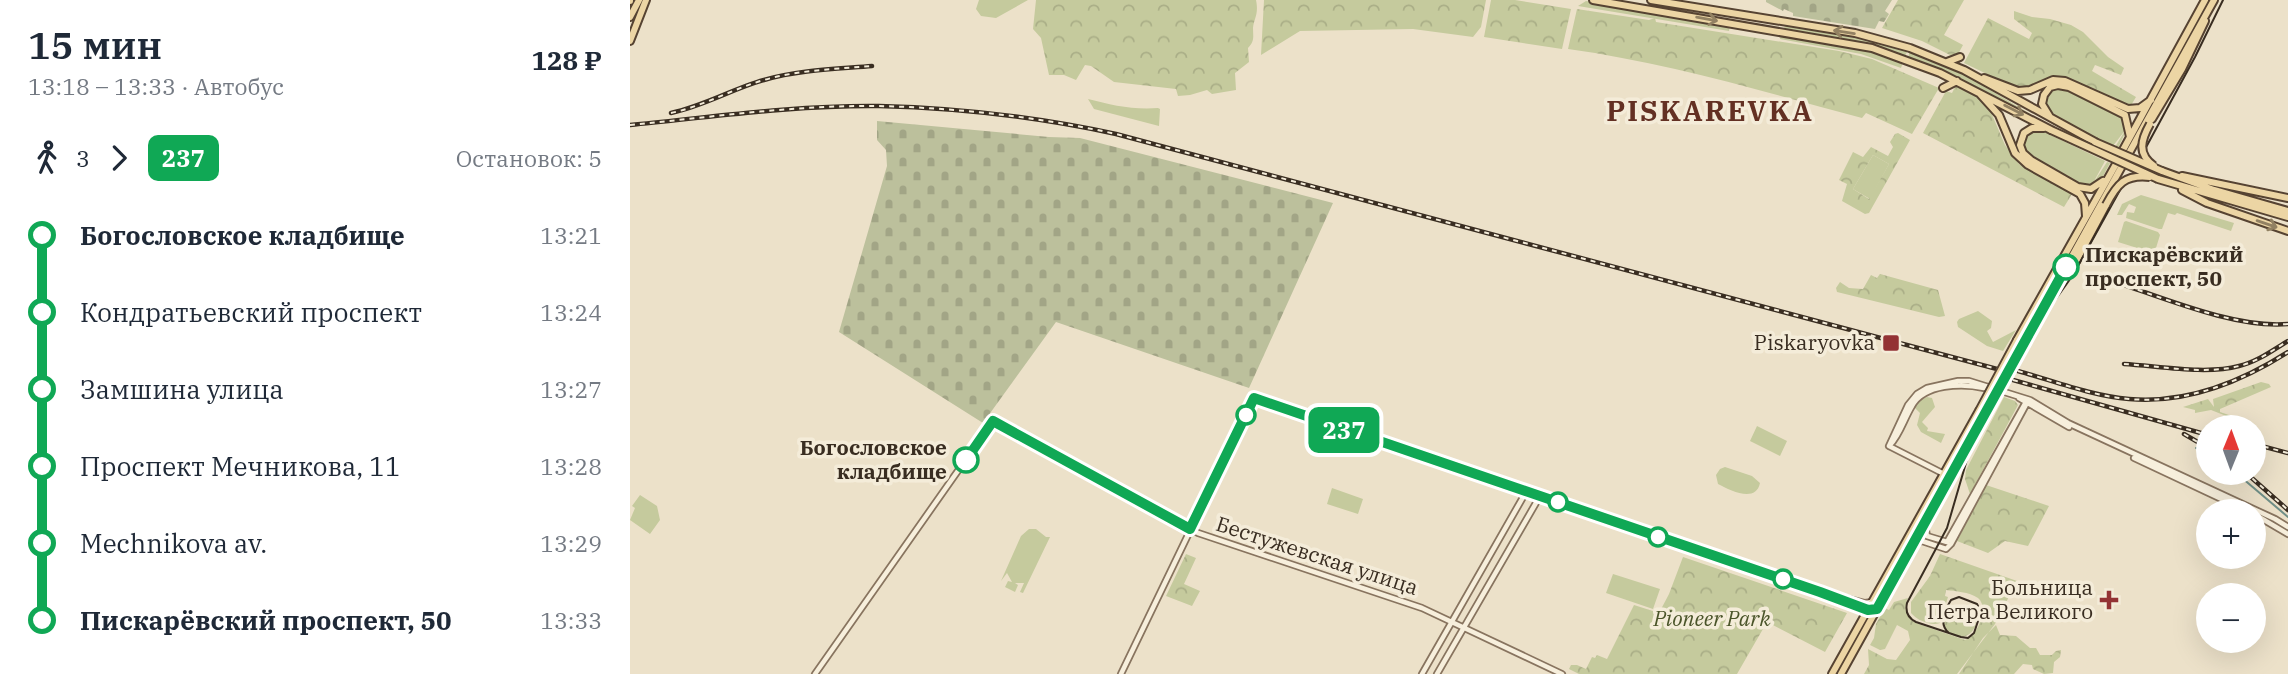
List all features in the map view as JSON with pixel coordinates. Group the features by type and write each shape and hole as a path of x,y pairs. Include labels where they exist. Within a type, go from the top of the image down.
{"main road":[{"path":"1593,0 1852,43 1906,59 1957,81 2050,129 2122,159 2288,217"},
{"path":"1651,0 1875,37 1947,62 2200,200 2288,231"},
{"path":"630,17 643,1"},
{"path":"630,41 643,1"},
{"path":"1663,12 1664,2"},
{"path":"1841,674 1925,522 2086,216 2108,177 2122,159 2151,100 2210,2"},
{"path":"2162,171 2147,160 2141,148 2142,139 2200,36 2210,2"},
{"path":"2020,342 2055,288 2122,159 2210,2"},
{"path":"1947,62 1960,57"},
{"path":"1975,76 2018,91 2030,90 2053,80 2065,81 2130,110 2140,108 2151,100"},
{"path":"1943,88 1957,81"},
{"path":"2054,122 2042,104 2043,98 2050,87 2063,85 2125,116 2130,138"},
{"path":"1979,92 1999,116 2015,153 2028,165 2080,194 2085,203 2086,216"},
{"path":"2050,129 2038,127 2024,133 2021,149 2031,160 2083,189 2095,188 2108,177"},
{"path":"2170,174 2288,198"},
{"path":"2055,288 2074,265 2117,185 2124,179 2137,176 2158,179"},
{"path":"2168,183 2288,211"},
{"path":"1832,674 1944,474 1982,413"}],"street":[{"path":"1944,474 1889,446 1890,440 1911,400 1920,392 1965,380 2027,401 2288,527"},
{"path":"1121,674 1254,398 1868,610 1877,609"},
{"path":"2027,401 2064,425 2221,499"},
{"path":"1911,548 1920,540 1946,549 2027,401"},
{"name":"Бестужевская улица","path":"815,674 993,421 1190,529 1422,608 1562,674"},
{"path":"1422,674 1526,492"},
{"path":"1437,674 1540,496"},
{"path":"2266,521 2288,534"},
{"path":"1925,522 1927,536 1949,543"},
{"path":"1820,592 1865,603 1873,601"}],"green space":[{"path":"979,0 1028,0 996,18 981,16 976,9"},
{"path":"1036,0 1256,0 1253,38 1248,48 1249,62 1235,73 1236,90 1212,94 1207,90 1178,96 1176,89 1114,82 1091,66 1085,65 1076,80 1064,75 1049,75 1041,38 1033,29"},
{"path":"1264,0 1486,0 1481,27 1473,37 1413,29 1300,31 1261,55"},
{"path":"1491,0 1515,0 1571,9 1562,49 1484,37"},
{"path":"1766,0 1892,0 1885,11 1889,14 1884,22 1879,21 1875,29 1793,16 1793,13 1784,9 1783,11"},
{"path":"1898,0 1964,0 1944,35 1963,45 1956,58 1922,41 1882,28"},
{"path":"1586,1 1730,25 1729,31 1578,6"},
{"path":"1577,9 1649,20 1655,18 1656,22 1839,51 1872,59 1939,88 1912,134 1866,113 1862,118 1680,70 1568,49"},
{"path":"2014,11 2071,25 2083,32 2108,57 2124,68 2121,75 2095,65 2092,71 2136,97 2130,107 2066,78 2018,89 1964,63 1988,18 2029,39 2032,33 2014,19"},
{"path":"1787,25 1870,39 1908,50 1905,56 1854,41 1786,30 1784,27"},
{"path":"1781,34 1873,51 1903,62 1901,68 1861,54 1780,39"},
{"path":"1910,51 1960,72 2032,115 1908,57"},
{"path":"1956,85 1987,103 2005,145 2019,164 2072,194 2064,207 1923,133 1946,91 1952,93"},
{"path":"2056,87 2064,87 2122,115 2127,129 2118,148 2115,147 2126,129 2113,146 2056,117 2045,103 2047,96"},
{"path":"1088,99 1122,106 1158,108 1159,126 1094,109"},
{"name":"Богословское кладбище","path":"877,121 1080,138 1333,203 1249,388 1056,322 983,423 839,332 887,166 886,150 877,140"},
{"path":"2040,130 2105,161 2092,185 2107,162 2110,163 2101,180 2093,186 2081,186 2027,154 2025,138"},
{"path":"1895,134 1910,140 1869,213 1865,214 1842,201 1847,184 1839,180 1853,152 1863,157 1871,147 1888,156 1893,147 1890,142","holes":["1873,155 1889,164 1869,199 1853,189"]},
{"path":"1873,155 1889,164 1870,199 1853,189"},
{"path":"2141,195 2234,223 2231,231 2177,213 2168,213 2162,229 2159,229 2126,218 2127,212 2134,213 2136,207 2129,204 2122,215 2117,215 2122,204"},
{"path":"2126,221 2158,232 2160,235 2156,248 2171,257 2118,242"},
{"path":"1880,274 1938,290 1945,316 1939,317 1837,292 1836,288 1840,282 1849,288 1863,289 1871,275 1877,278"},
{"path":"1978,311 1992,321 1991,328 1987,331 1993,342 2016,330 2003,351 1987,346 1958,327 1959,319"},
{"path":"2261,382 2271,387 2220,409 2220,412 2229,415 2211,410 2195,413 2195,410 2183,407 2208,399 2214,407 2213,399"},
{"path":"2004,397 2018,405 1970,494 1965,479 1966,470"},
{"path":"1932,398 1935,407 1922,422 1928,428 1927,431 1945,434 1941,443 1921,432 1917,425 1920,413 1915,408 1919,401"},
{"path":"1757,426 1787,441 1780,456 1750,441"},
{"path":"1725,467 1752,476 1760,483 1758,489 1754,493 1742,494 1718,484 1716,475"},
{"path":"1986,485 2049,506 2028,546 2005,541 1988,553 1957,541"},
{"path":"1332,488 1363,499 1358,514 1327,504"},
{"path":"640,495 657,506 660,520 650,534 630,520 635,508 632,506"},
{"path":"1029,529 1036,529 1050,537 1023,593 1020,592 1024,583 1015,583 1018,585 1015,592 1005,587 1008,581 1012,582 1007,573 1001,581 1021,536"},
{"path":"1186,554 1196,558 1184,584 1200,591 1192,606 1166,596"},
{"path":"1940,554 2017,581 1995,624 1957,674 1864,674 1869,665 1868,649 1887,659 1896,660 1910,640 1908,631 1897,625 1885,649 1880,650 1870,645 1876,624 1885,608 1889,610 1894,602 1908,598 1906,609 1913,621 1965,640 1978,628 1983,608 1981,603 1978,598 1962,592 1946,590 1945,596 1948,597 1940,623 1925,622 1911,613 1911,602 1930,576"},
{"name":"Pioneer Park","path":"1683,557 1847,613 1825,652 1767,622 1737,674 1579,674 1569,669 1571,665 1577,665 1586,669 1592,657 1597,655 1607,659 1634,605 1659,613"},
{"path":"1613,574 1660,589 1653,609 1606,593"},
{"path":"1960,605 1971,610 1976,621 1971,632 1960,637 1949,632 1944,621 1949,610"},
{"path":"1996,625 2000,635 2016,636 2030,648 2036,648 2040,655 2052,655 2061,650 2060,657 2054,662 2053,673 2044,674 2033,669 2032,665 2023,664 2014,674 1959,674 1983,638"}],"waterway":[{"path":"2250,485 2288,517"}],"tram line":[{"path":"2144,151 2223,0"},
{"path":"1949,633 1946,629 1943,621 1951,600 1959,597 1977,604 1981,612 1974,633 1968,638 1961,637 1916,622 1908,614 1907,603 1947,528 1968,456 2048,310 2073,275 2125,181"}],"railway":[{"path":"671,113 777,77 817,70 872,66"},
{"path":"630,125 785,109 848,106 969,111 1058,123 1116,134 1997,369"},
{"path":"2100,277 2218,316 2266,324 2288,324"},
{"path":"2124,364 2197,370 2226,369 2252,362 2288,341"},
{"path":"2018,371 2101,395 2150,400 2212,389 2251,373 2288,352"},
{"path":"2013,380 2196,432"},
{"path":"2184,434 2196,441"},
{"path":"2266,447 2288,453"},
{"path":"2260,485 2288,510"}],"bus line":[{"name":"237","path":"966,460 993,421 1190,529 1254,398 1874,610 1877,609 2066,267"}],"place":[{"name":"Пискарёвский проспект, 50","path":"2066,267"},
{"name":"Piskaryovka","path":"1891,343"},
{"name":"Богословское кладбище","path":"966,460"},
{"name":"Больница Петра Великого","path":"2109,600"}],"district":[{"name":"PISKAREVKA","path":"1710,111"}]}
